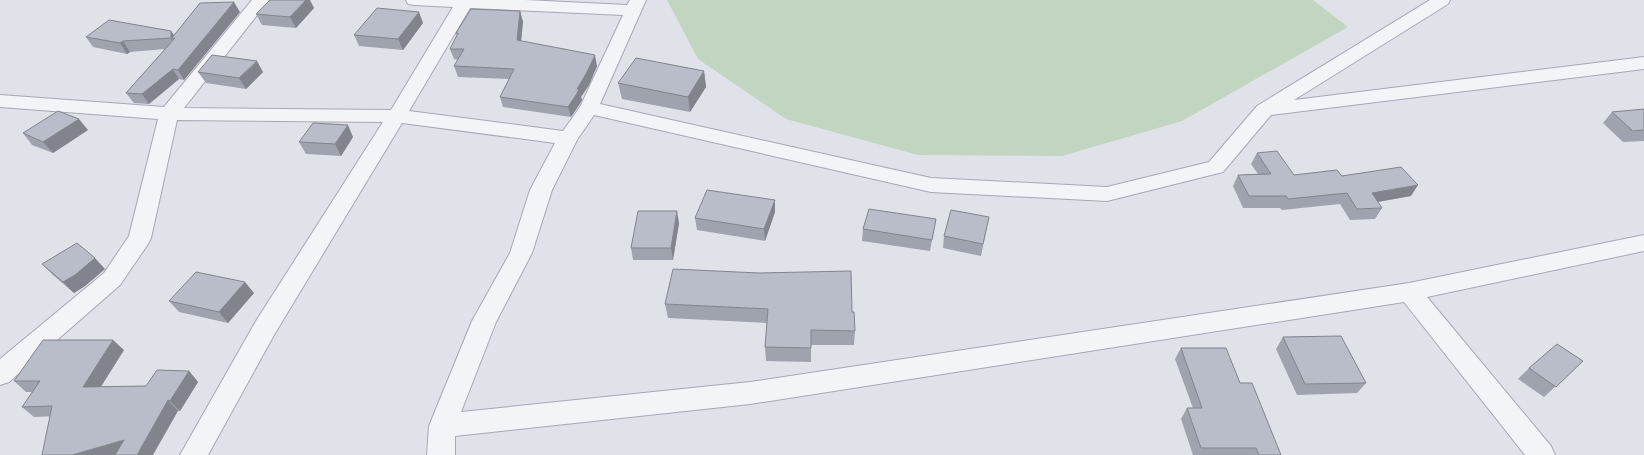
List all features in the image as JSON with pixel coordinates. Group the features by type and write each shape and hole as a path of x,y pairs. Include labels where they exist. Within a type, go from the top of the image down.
{"street":[{"path":"0,374 112,279 140,238 168,114 261,0"},
{"path":"414,0 636,5 590,108 568,138 540,190 521,253 484,321 442,426 441,455"},
{"path":"590,108 931,185 1107,194 1216,167 1264,110 1442,0"},
{"path":"194,455 265,328 397,116 465,1"},
{"path":"1264,110 1644,63"},
{"path":"0,100 168,114 397,116 568,138"},
{"path":"442,426 750,393 1409,292 1644,243"},
{"path":"1409,292 1541,455"}],"green space":[{"path":"667,0 1313,0 1348,27 1182,121 1062,156 918,155 786,119 698,59"}],"building":[{"path":"270,0 306,0 290,17 256,14"},
{"path":"234,2 178,70 173,69 142,94 126,93 175,38 171,39 200,3"},
{"path":"377,8 419,12 398,39 354,35"},
{"path":"471,9 520,11 517,40 595,55 577,89 579,89 576,95 568,107 500,97 514,69 454,66 464,49 450,49 458,33 456,33"},
{"path":"109,20 171,31 171,38 123,41 120,43 86,37"},
{"path":"212,55 257,61 239,78 198,72"},
{"path":"636,58 704,71 688,97 618,83"},
{"path":"1644,109 1644,130 1633,131 1612,112"},
{"path":"58,111 79,119 43,142 23,133"},
{"path":"313,123 348,125 335,144 299,142"},
{"path":"1277,151 1294,175 1337,170 1342,176 1401,167 1418,185 1372,193 1382,208 1357,209 1347,193 1288,199 1286,196 1249,196 1238,175 1271,174 1257,153"},
{"path":"707,190 775,200 764,229 695,218"},
{"path":"869,209 936,219 932,240 863,229"},
{"path":"951,210 989,217 983,244 944,236"},
{"path":"638,211 677,211 671,248 631,248"},
{"path":"77,243 95,258 75,275 63,282 42,264"},
{"path":"673,269 759,273 851,271 852,312 854,312 855,331 811,330 811,348 765,347 768,309 665,304"},
{"path":"196,272 245,282 219,312 169,301"},
{"path":"1341,336 1366,383 1305,384 1283,337"},
{"path":"43,340 113,340 83,387 146,386 157,370 189,371 170,401 168,400 137,455 115,455 124,440 72,455 42,455 52,406 22,407 40,381 14,381"},
{"path":"1557,344 1583,361 1556,387 1529,368"},
{"path":"1181,348 1226,348 1240,383 1252,383 1281,455 1259,455 1256,448 1201,448 1187,408 1202,408"}]}
